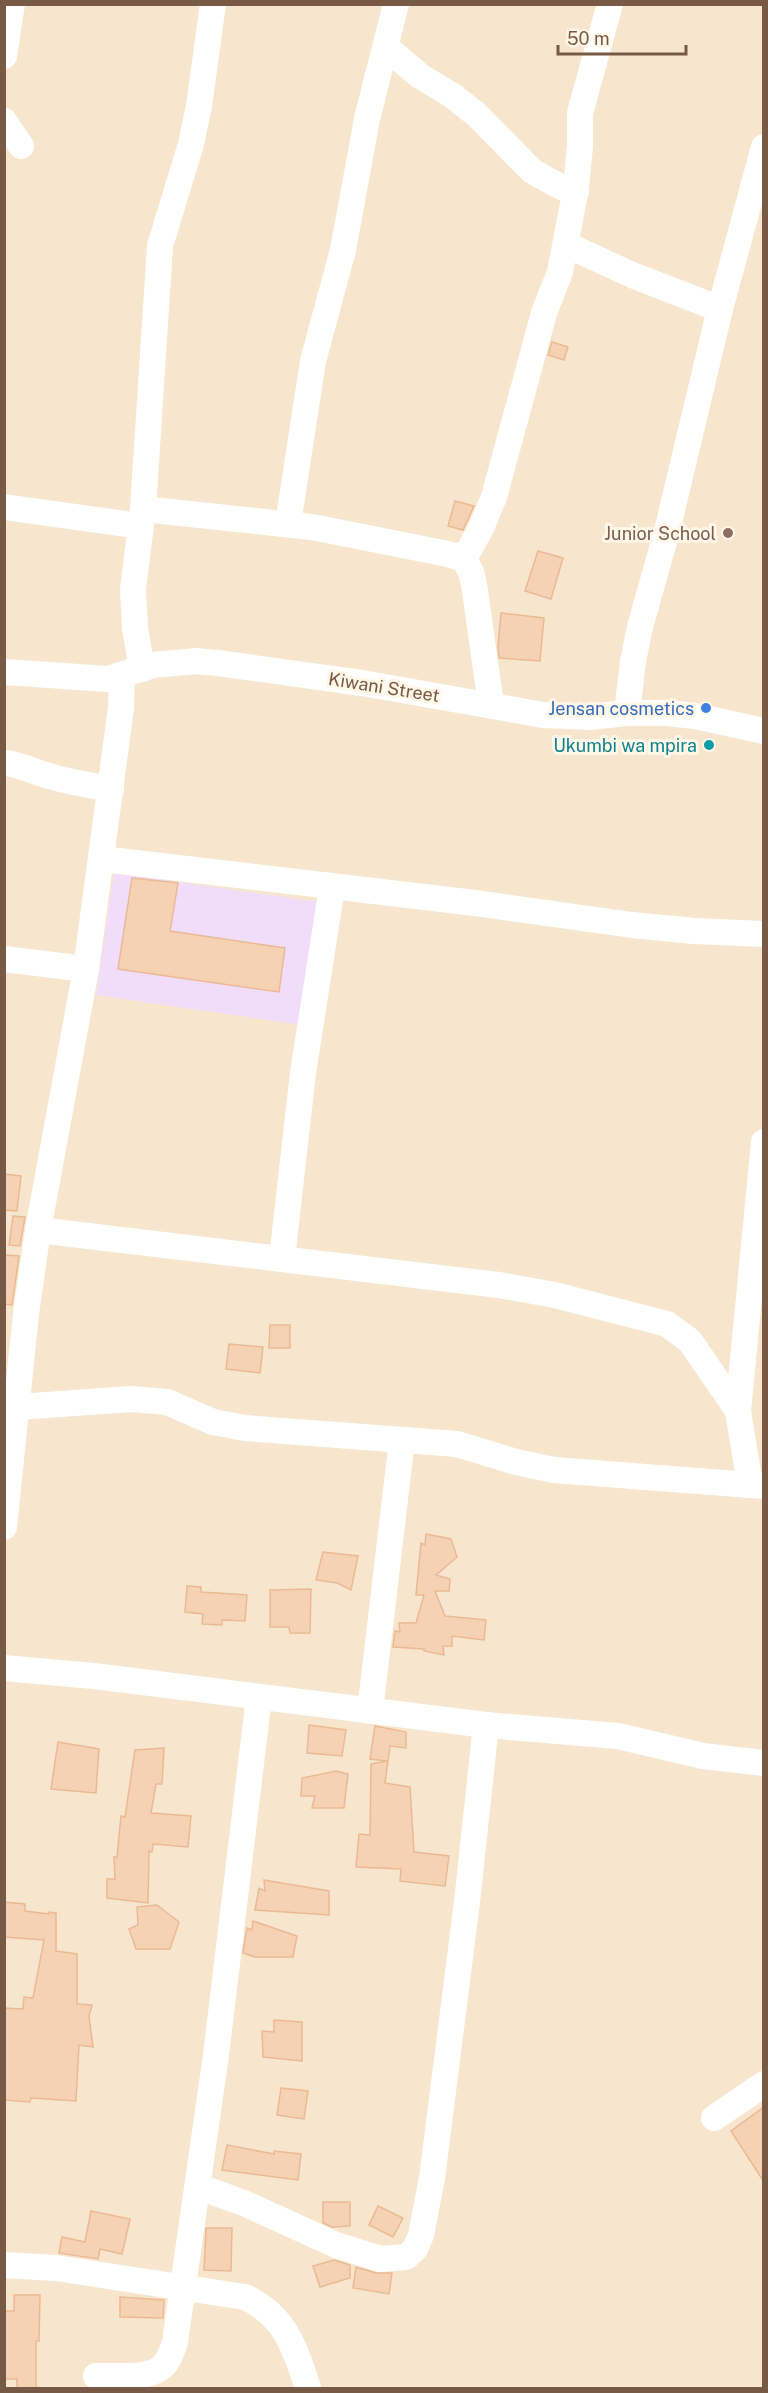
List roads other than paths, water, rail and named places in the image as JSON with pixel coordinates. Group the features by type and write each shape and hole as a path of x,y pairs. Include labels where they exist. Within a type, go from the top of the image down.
{"street":[{"path":"4,56 12,4"},
{"path":"4,1527 18,1407 15,1313 38,1230 86,969 121,708 132,672 135,628 133,589 141,518 160,246 195,125 207,64 213,4"},
{"path":"288,524 313,361 343,250 367,119 396,4"},
{"path":"464,559 481,528 494,497 544,313 560,272 576,192 580,113 610,4"},
{"path":"386,47 420,76 453,96 477,115 532,171 576,192"},
{"path":"4,120 21,146"},
{"path":"627,713 633,661 640,627 667,531 720,309 757,200 764,147"},
{"path":"567,245 632,275 720,309"},
{"path":"4,507 141,518 288,524 455,555 464,559 474,584 491,705"},
{"name":"Kiwani Street","path":"4,672 108,679 174,663 218,663 362,683 562,717 627,713 695,716 764,731"},
{"path":"4,763 21,765 75,783 111,789"},
{"path":"102,859 474,903 632,925 764,934"},
{"path":"282,1258 303,1073 332,887"},
{"path":"4,959 86,969"},
{"path":"18,1407 131,1399 167,1402 213,1422 245,1428 457,1444 516,1462 554,1470 757,1486 738,1411 764,1142"},
{"path":"38,1230 282,1258 543,1293 621,1310 667,1324 690,1341 738,1411"},
{"path":"370,1711 402,1440"},
{"path":"4,1668 486,1725 618,1736 703,1756 764,1763"},
{"path":"96,2376 136,2375 151,2372 162,2367 170,2357 176,2342 216,2055 259,1697"},
{"path":"197,2186 246,2204 336,2245 380,2259 406,2257 415,2249 421,2235 432,2178 467,1902 486,1725"},
{"path":"714,2118 764,2084"},
{"path":"4,2265 56,2268 245,2297 268,2310 291,2339 308,2388"}],"place":[{"name":"Junior School","path":"728,533"},
{"name":"Jensan cosmetics","path":"706,708"},
{"name":"Ukumbi wa mpira","path":"709,745"}]}
